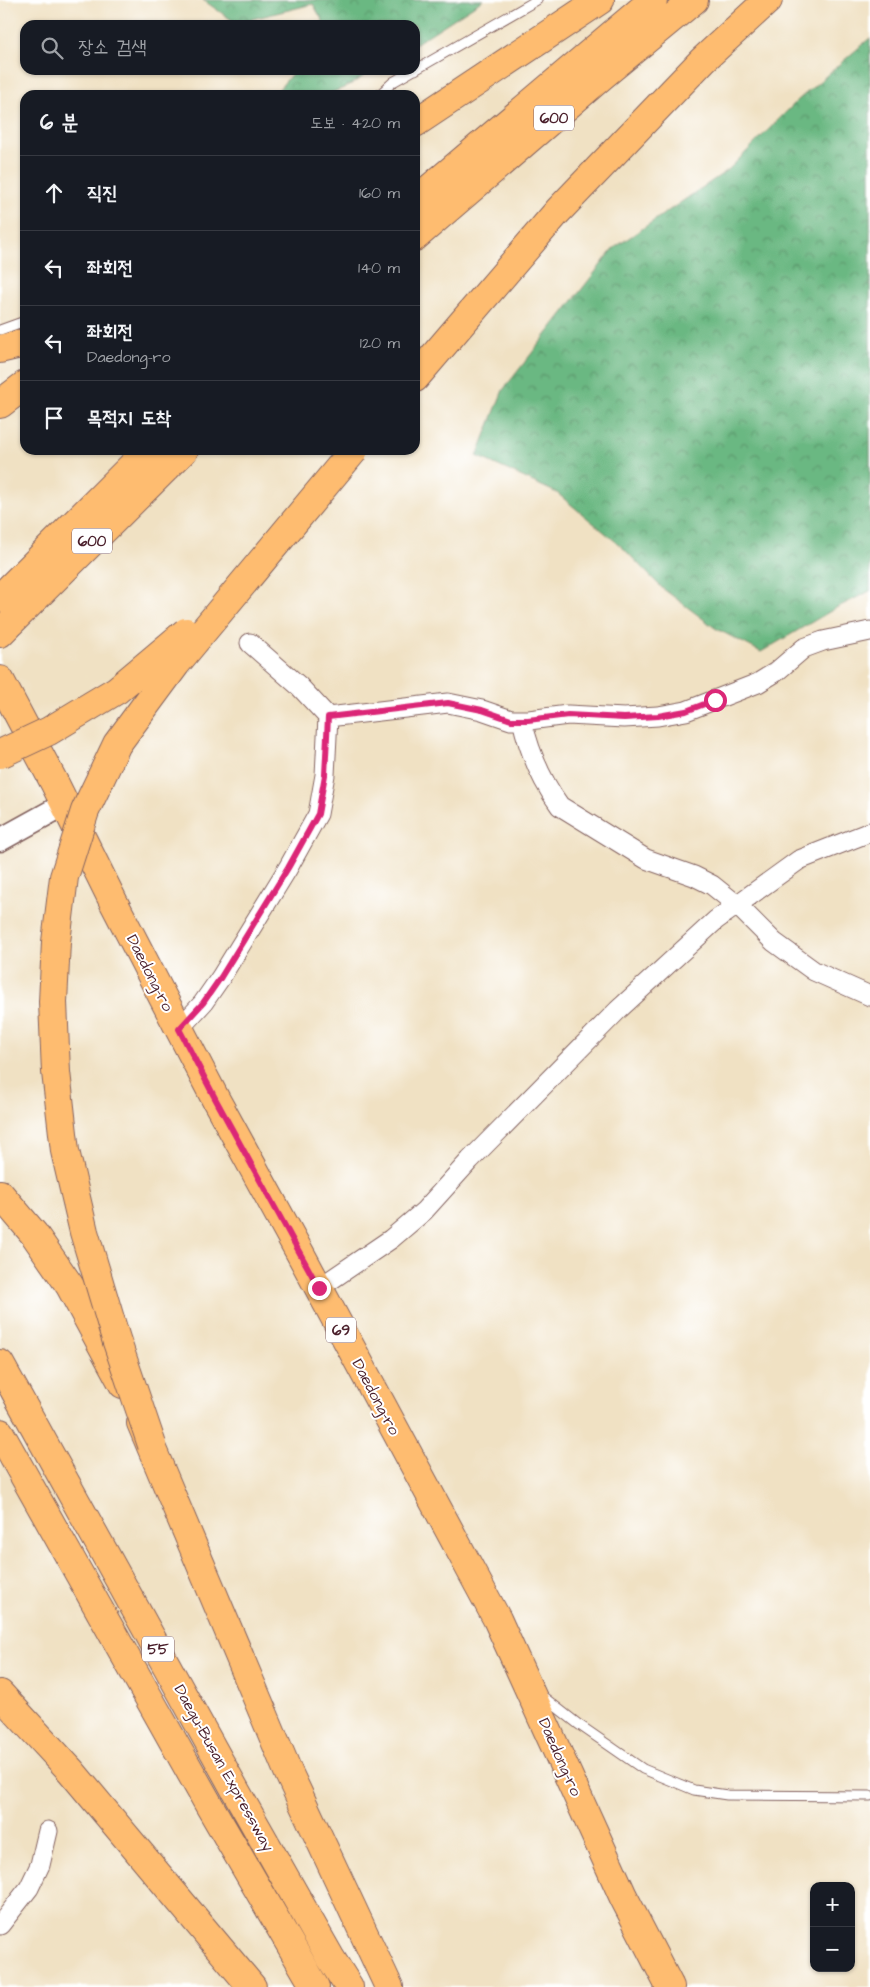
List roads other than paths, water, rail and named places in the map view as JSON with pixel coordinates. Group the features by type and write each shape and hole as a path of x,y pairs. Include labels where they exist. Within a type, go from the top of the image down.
{"main road":[{"path":"420,120 600,0"},
{"name":"600","path":"420,197 653,0"},
{"name":"600","path":"420,233 602,76 694,0"},
{"path":"420,372 558,211 703,60 768,0"},
{"path":"0,349 20,344"},
{"path":"0,404 20,390"},
{"name":"600","path":"0,598 143,455"},
{"name":"600","path":"0,633 179,455"},
{"path":"0,754 49,731 117,690 161,654 211,609 349,455"},
{"path":"152,1444 94,1268 65,1150 56,1072 53,1002 56,942 64,877 85,811 117,744 176,664 349,455"},
{"name":"Daedong-ro","path":"0,680 216,1100 497,1619 623,1896 670,1987"},
{"path":"0,1194 34,1234 70,1286 101,1342 152,1444 290,1774 389,1987"},
{"name":"Daegu-Busan Expressway","path":"0,1364 242,1802 330,1957 350,1987"},
{"name":"Daegu-Busan Expressway","path":"0,1433 315,1987"},
{"path":"0,1694 71,1771 252,1987"}],"street":[{"path":"328,717 448,703 482,710 511,720 568,715 624,718 649,717 686,711 758,683 776,672 804,648 823,640 870,631"},
{"path":"179,1029 203,1003 221,977 288,868 318,814 325,775 328,717 299,686 250,643"},
{"path":"522,720 536,765 550,793 560,806 646,860 694,876 712,885 737,905 774,942 814,971 870,996"},
{"path":"0,840 65,804"},
{"path":"319,1288 391,1239 424,1211 470,1160 618,1010 701,932 799,860 870,832"},
{"path":"0,1925 29,1888 40,1866 48,1831"}],"lane":[{"path":"420,67 537,0"},
{"path":"384,90 393,82 406,75"},
{"path":"0,330 20,324"},
{"path":"526,1683 578,1724 643,1770 694,1790 710,1794 727,1795 870,1796"}]}
